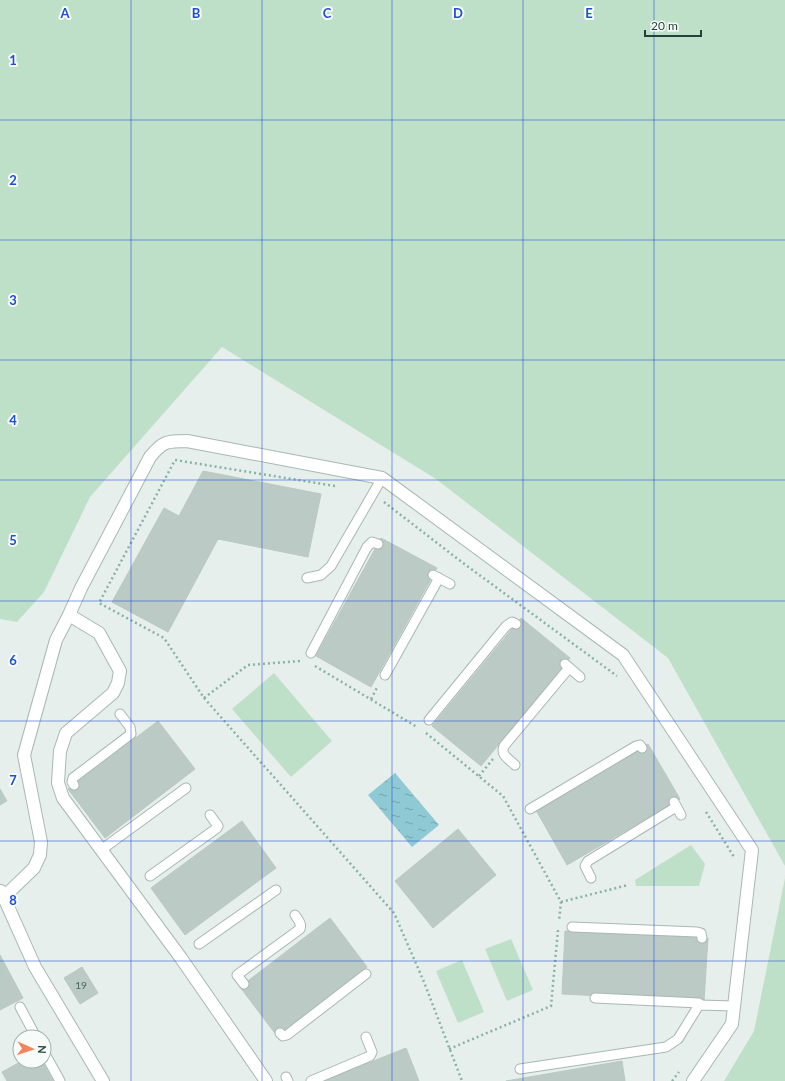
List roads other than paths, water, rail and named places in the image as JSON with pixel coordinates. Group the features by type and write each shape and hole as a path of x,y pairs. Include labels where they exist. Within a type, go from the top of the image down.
{"street":[{"path":"103,1081 35,967 2,893 34,868 40,855 41,842 24,755 56,640 81,588 146,464 159,445 172,441 187,441 382,478 623,655 752,850 732,1024 693,1081"},
{"path":"69,615 99,633 120,670 118,683 113,693 66,733 60,751 58,783 63,798 181,958 266,1081"}],"lane":[{"path":"307,578 321,575 331,566 382,478"},
{"path":"308,657 367,547 372,542 378,544"},
{"path":"385,675 436,576 450,584"},
{"path":"429,720 506,626 512,622 516,624"},
{"path":"515,765 505,756 503,750 567,666 580,677"},
{"path":"74,785 72,782 73,778 131,734 130,727 120,714"},
{"path":"530,809 636,746 640,745 642,748"},
{"path":"102,850 113,837 186,788"},
{"path":"591,878 585,866 588,861 677,808"},
{"path":"150,876 217,828 218,826 210,815"},
{"path":"199,944 276,890"},
{"path":"244,984 237,975 300,929 300,922 295,915"},
{"path":"572,927 697,932 701,933 702,938"},
{"path":"280,1033 283,1036 287,1035 366,974"},
{"path":"595,998 734,1006"},
{"path":"520,1069 666,1047 678,1039 699,1003"},
{"path":"20,1007 32,1029"},
{"path":"311,1081 370,1056 372,1052 366,1037"},
{"path":"52,1066 60,1081"}],"water":[{"path":"395,773 439,825 412,847 368,795"}]}
